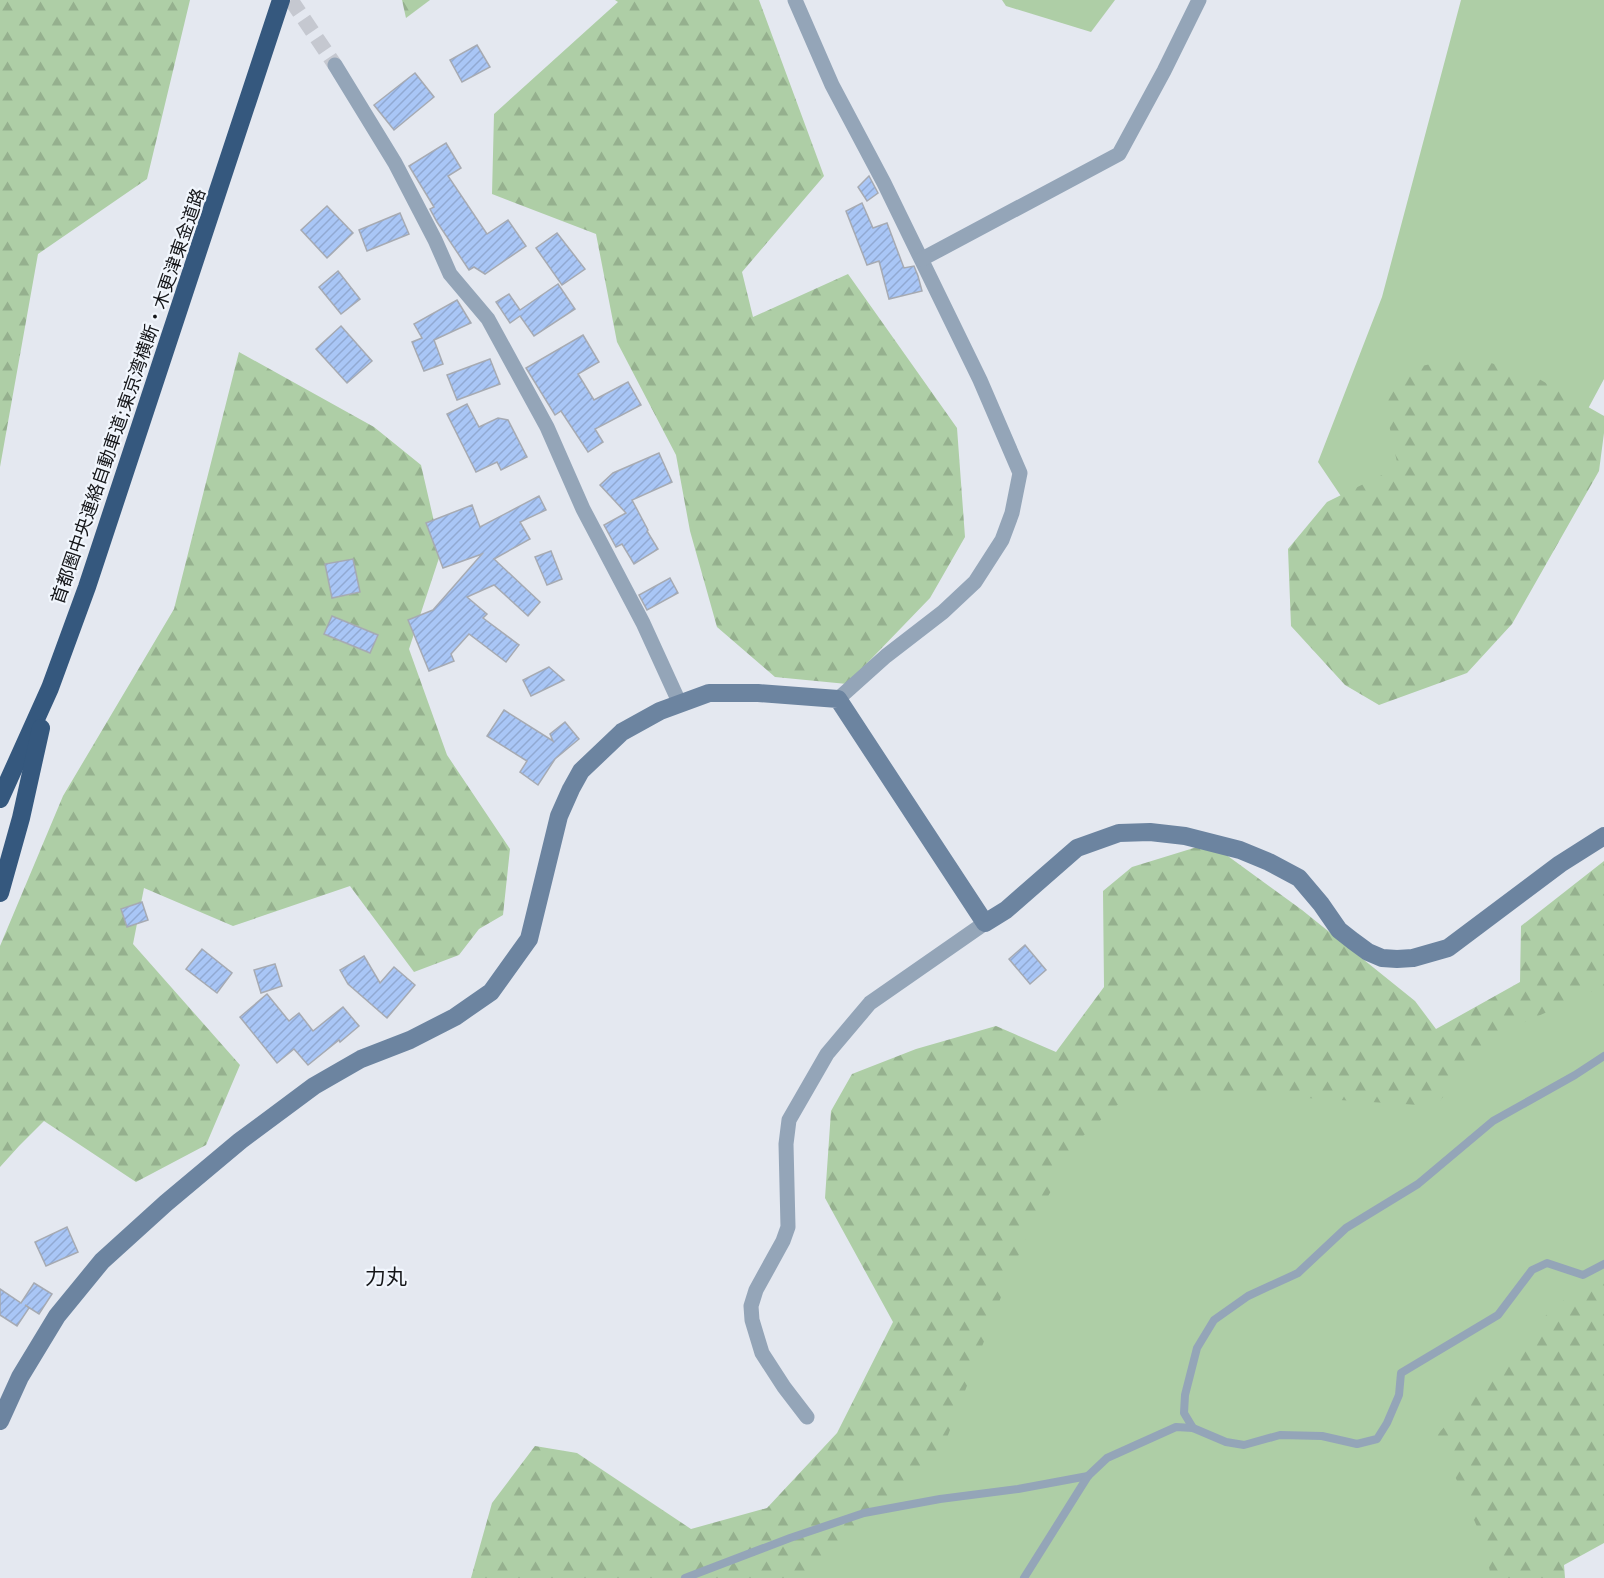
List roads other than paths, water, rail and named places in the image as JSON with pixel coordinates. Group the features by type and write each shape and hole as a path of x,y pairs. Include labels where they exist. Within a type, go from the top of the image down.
{"highway":[{"name":"首都圏中央連絡自動車道;東京湾横断・木更津東金道路","path":"0,800 50,688 87,587 281,0"},
{"path":"0,893 21,818 50,688"}],"street":[{"path":"0,1421 20,1377 57,1316 102,1261 166,1203 240,1141 314,1086 361,1059 410,1040 455,1017 491,992 529,939 559,816 581,771 622,732 660,711 708,693 758,693 837,699 886,656 943,612 975,582 1002,540 1012,513 1020,473 980,380 884,183 832,86 795,0"},
{"path":"922,259 1119,154 1199,0"},
{"path":"335,65 395,163 450,274 488,320 547,427 583,509 643,623 680,704"},
{"path":"837,699 985,923"},
{"path":"807,1417 762,1353 752,1320 752,1306 756,1290 783,1241 788,1227 786,1144 789,1120 827,1054 870,1003 1006,910 1077,848 1119,833 1150,832 1193,838 1240,850 1299,878 1339,930 1368,952 1382,958 1397,959 1448,948 1560,864 1604,836"}],"lane":[{"path":"1193,1428 1184,1413 1185,1395 1197,1348 1214,1320 1248,1296 1298,1273 1346,1228 1418,1184 1493,1121 1604,1056"},
{"path":"1024,1578 1088,1476 1107,1458 1176,1427 1193,1428 1226,1442 1244,1445 1280,1435 1322,1436 1357,1444 1377,1439 1399,1395 1401,1373 1498,1315 1532,1270 1547,1263 1583,1275 1604,1264"},
{"path":"685,1578 864,1513 940,1499 1018,1490 1088,1476"}],"tunnel":[{"path":"291,0 335,65"}],"district":[{"name":"力丸","path":"386,1277"}]}
